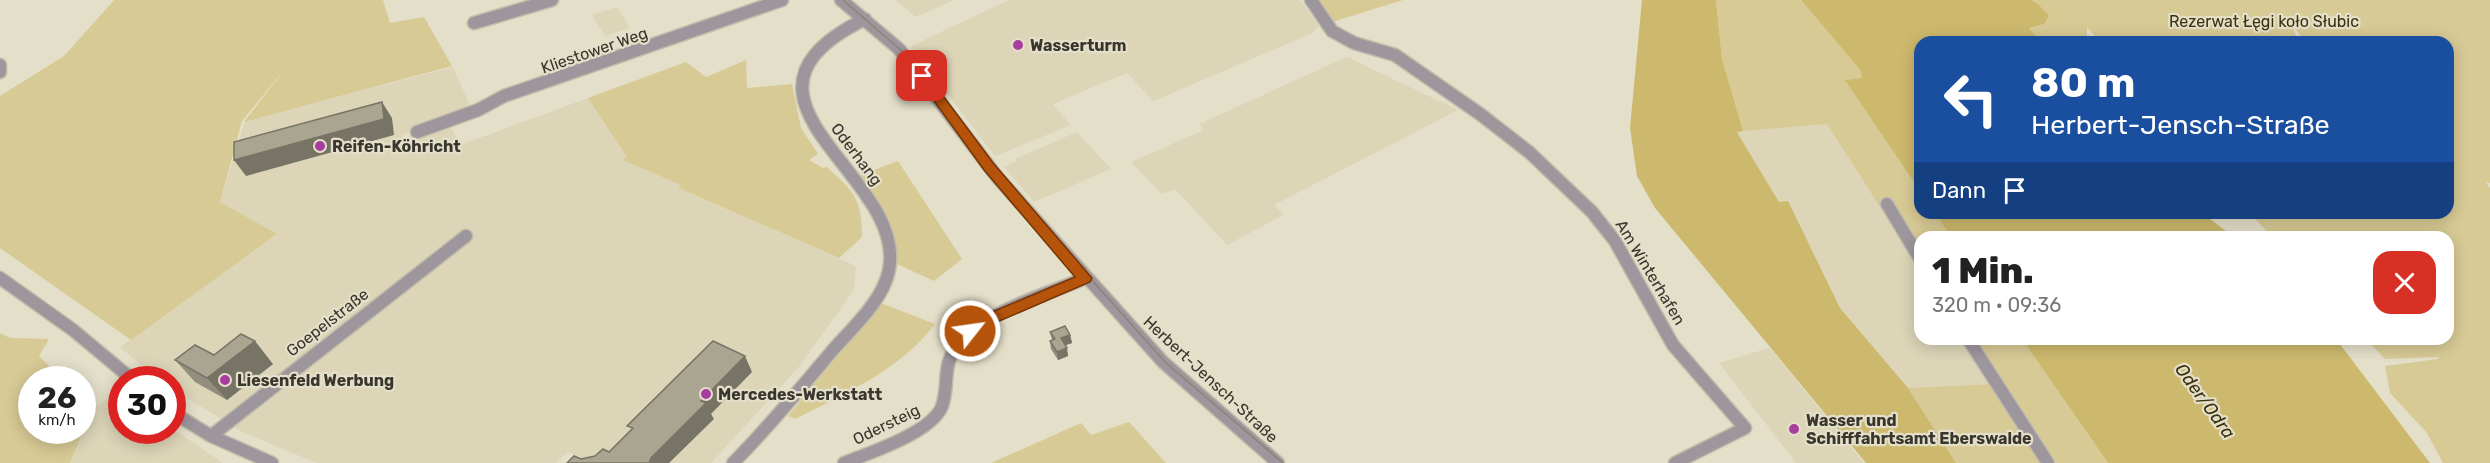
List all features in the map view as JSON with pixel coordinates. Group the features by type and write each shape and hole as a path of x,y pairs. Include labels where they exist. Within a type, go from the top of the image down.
{"street":[{"path":"474,23 552,0"},
{"name":"Kliestower Weg","path":"417,132 478,110 504,96 782,0"},
{"name":"Herbert-Jensch-Straße","path":"841,0 891,41 922,76 989,167 1085,278 1162,362 1278,463"},
{"name":"Am Winterhafen","path":"1311,0 1332,31 1354,43 1395,55 1480,114 1529,152 1592,212 1615,241 1673,345 1745,428 1675,463"},
{"name":"Oderhang","path":"733,463 762,434 873,303 885,282 890,266 880,221 870,199 820,136 808,111 803,91 803,77 808,61 848,26 865,19"},
{"path":"0,65 0,72"},
{"path":"1887,204 1914,249"},
{"name":"Goepelstraße","path":"210,436 466,236"},
{"path":"0,278 73,330 116,366"},
{"name":"Odersteig","path":"844,463 915,431 934,419 944,399 944,377 949,357 970,331 985,321 1085,278"},
{"path":"1972,345 2048,463"},
{"path":"186,421 210,436 272,463"}],"shaded area":[{"path":"895,0 954,0 916,17"},
{"path":"1009,0 1300,0 1319,26 1313,33 1153,101 1127,73 1053,104 1071,125 995,156 911,46"},
{"path":"617,7 630,28 605,36 592,15"},
{"path":"1347,57 1458,110 1274,205 1284,215 1227,245 1175,189 1162,194 1131,162 1204,130 1199,124"},
{"path":"453,67 471,108 402,135 404,140 449,123 460,145 588,98 630,156 624,160 682,185 679,189 856,266 854,290 798,368 711,463 577,463 581,458 568,452 556,463 317,463 242,432 186,397 186,366 142,366 120,347 276,235 220,202 245,121"},
{"path":"1827,124 1914,261 1914,345 1968,345 1993,384 1908,388 1840,308 1788,202 1779,202 1737,131"},
{"path":"1077,132 1111,169 1034,202 1004,167 1017,161 1015,159"},
{"path":"1770,348 1864,463 1796,463 1719,363"},
{"path":"108,399 108,444 186,444 186,438 223,463 70,463 78,444 96,444 96,406"}],"green space":[{"path":"114,0 383,0 390,23 424,17 452,66 244,122 288,65 242,121 220,202 277,234 131,340 0,248 0,96 64,56"},
{"path":"1317,0 1403,0 1332,22"},
{"path":"1716,0 1801,0 1860,70 1862,78 1846,80 1914,182 1914,219 1939,219 1947,231 1914,231 1914,261 1827,124 1743,131 1722,59"},
{"name":"Rezerwat Łęgi koło Słubic","path":"2031,0 2490,0 2490,183 2486,183 2490,188 2490,463 2443,463 2427,433 2390,393 2385,366 2438,359 2439,357 2385,359 2372,345 2454,345 2454,231 2266,231 2256,219 2454,219 2454,36 2301,36 2291,24 2296,36 2095,36 2087,27 2087,36 2036,36 2029,28 2044,24 2037,3"},
{"path":"746,60 747,88 792,84 801,128 818,154 809,160 823,168 827,167 855,197 862,224 862,237 839,258 678,188 681,185 623,160 627,157 588,98 686,62 706,77"},
{"path":"898,161 962,259 934,281 897,264 893,240 885,217 875,195 861,175"},
{"path":"881,303 935,324 906,354 871,379 795,419 788,416"},
{"path":"0,333 10,338 49,339 39,356 49,366 18,366 18,444 78,444 70,463 0,463"},
{"path":"1968,345 2026,345 2108,463 1956,463 1908,388 1992,384"},
{"path":"1129,422 1166,463 991,463 1081,423 1091,435"}],"water":[{"path":"1642,0 1716,0 1722,59 1743,131 1737,132 1779,202 1788,201 1840,308 1908,388 1956,463 1866,463 1655,208 1637,176 1630,128"},
{"path":"1801,0 2031,0 2049,16 2044,24 2029,28 2036,36 1914,36 1914,182 1845,80 1862,78 1860,70"},
{"path":"1939,219 2210,219 2226,231 1947,231"},
{"name":"Oder/Odra","path":"2026,345 2341,345 2430,463 2108,463"}],"building":[{"path":"382,102 384,119 234,160 234,142"},
{"path":"1065,326 1070,335 1061,338 1067,348 1057,352 1050,341 1055,339 1050,332"},
{"path":"241,334 255,341 207,378 175,360 195,345 214,355"},
{"path":"713,341 745,356 701,401 706,403 651,458 649,463 567,463 574,456 581,459 595,456 603,449 609,452 633,428 627,426"}],"tram line":[{"path":"843,0 903,52 1004,182 1166,363 1283,463"}],"place":[{"name":"Wasserturm","path":"1018,45"},
{"name":"Reifen-Köhricht","path":"320,146"},
{"name":"Liesenfeld Werbung","path":"225,380"},
{"name":"Mercedes-Werkstatt","path":"706,394"},
{"name":"Wasser und Schifffahrtsamt Eberswalde","path":"1794,429"}],"route":[{"path":"922,76 989,167 1085,278 985,321 970,331"}]}
